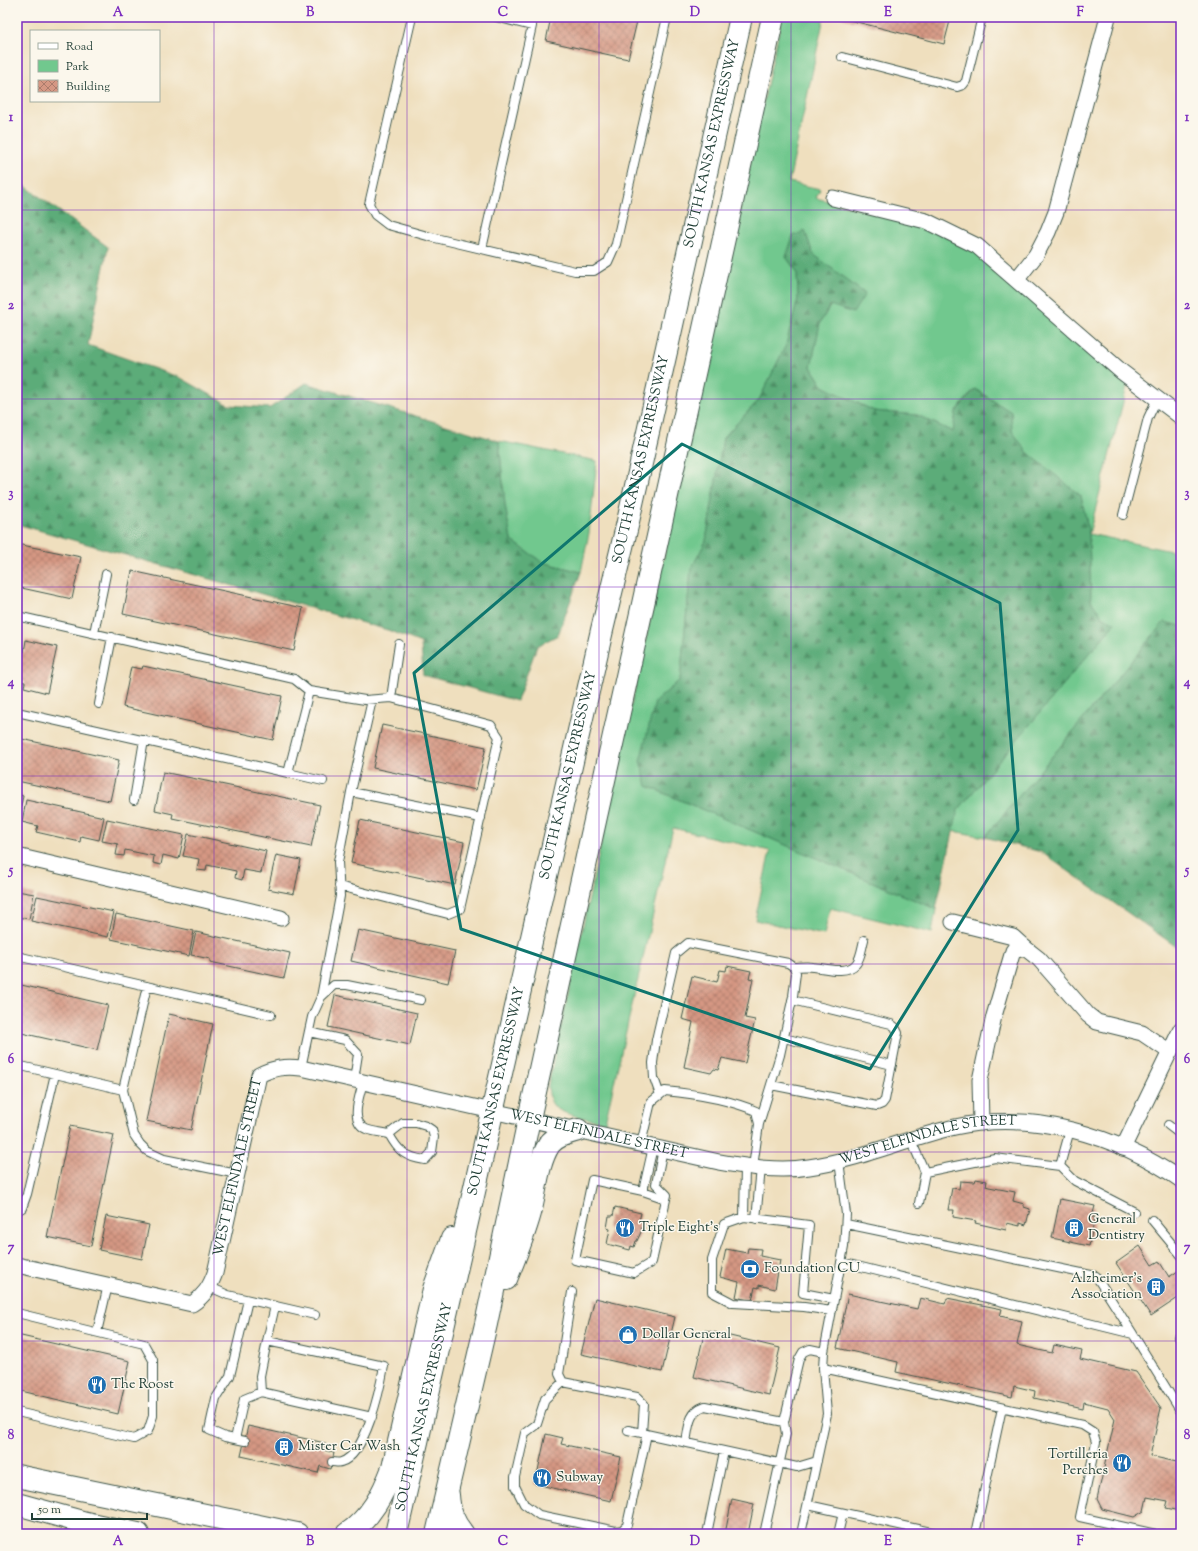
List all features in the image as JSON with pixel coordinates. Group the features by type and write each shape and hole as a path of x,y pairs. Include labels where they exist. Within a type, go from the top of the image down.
{"main road":[{"name":"SOUTH KANSAS EXPRESSWAY","path":"396,1534 627,526 741,17"},
{"path":"437,1534 486,1324 529,1119 636,631 660,533 773,17"},
{"path":"486,1324 522,1240 545,1153 550,1144 556,1138 565,1133 578,1130"},
{"path":"347,1534 356,1528 372,1510 386,1486 393,1468 434,1288 453,1236 477,1181"},
{"path":"17,1476 297,1534"},
{"path":"447,1490 452,1518 463,1534"},
{"path":"17,1504 86,1523 138,1534"},
{"path":"86,1523 118,1534"}],"street":[{"path":"1017,279 1036,255 1056,212 1108,17"},
{"path":"832,198 926,221 977,246 1017,279 1122,372 1181,417"},
{"path":"17,856 281,918"},
{"path":"953,922 1014,937 1039,959 1088,1015 1097,1022 1142,1034 1170,1052"},
{"path":"981,1123 980,1080 994,1016 1013,952 1025,948"},
{"path":"1123,1148 1181,1030"},
{"name":"WEST ELFINDALE STREET","path":"17,1265 192,1304 202,1297 210,1287 215,1273 259,1075 272,1068 287,1066 653,1147 753,1167 802,1168 839,1161 910,1138 957,1127 981,1123 1031,1122 1070,1130 1101,1139 1149,1160 1181,1180"}],"lane":[{"path":"412,17 369,204 375,215 388,224 431,237 575,271 594,271 608,262 616,244 667,17"},
{"path":"482,249 532,26 496,17"},
{"path":"842,57 957,87 963,85 966,81 982,17"},
{"path":"1123,515 1148,418 1156,399"},
{"path":"94,633 106,574"},
{"path":"17,616 294,679 309,691 365,700 391,698 491,725 499,737 460,909 448,914 339,886"},
{"path":"99,704 112,637"},
{"path":"391,698 399,644"},
{"path":"288,773 309,691"},
{"path":"301,1068 312,1017 321,996 340,896 338,862 351,792 372,700"},
{"path":"17,712 323,781"},
{"path":"134,800 144,740"},
{"path":"351,792 481,818"},
{"path":"660,1095 654,1078 653,1063 656,1040 676,953 688,943 788,963 794,967 813,967 839,970 856,965 864,940"},
{"path":"17,956 271,1015"},
{"path":"756,1219 753,1167 759,1124 784,1038 794,990 796,972 794,967"},
{"path":"321,996 334,985 347,985 421,1000"},
{"path":"147,986 123,1090 134,1135 147,1152 164,1159 237,1174"},
{"path":"771,1084 877,1106 882,1104 885,1100 898,1033 895,1027 891,1024 792,1000"},
{"path":"309,1032 345,1040 358,1054 359,1081 356,1112 358,1120 366,1129 389,1134 398,1148 412,1158 425,1160 432,1152 434,1138 432,1130 426,1126 416,1123 403,1123 389,1134"},
{"path":"784,1038 892,1065"},
{"path":"17,1064 123,1090"},
{"path":"17,1211 22,1208 28,1194 55,1074"},
{"path":"666,1199 643,1191 592,1180 575,1260 634,1273 652,1262 667,1195 656,1184 651,1102 665,1091 739,1104 756,1111 759,1124"},
{"path":"1168,1125 1181,1135"},
{"path":"1060,1166 1070,1130"},
{"path":"910,1138 926,1172 919,1203"},
{"path":"643,1191 653,1147"},
{"path":"926,1172 994,1158 1060,1166 1075,1181 1135,1212"},
{"path":"801,1534 827,1414 823,1368 824,1352 844,1247 846,1224 839,1161"},
{"path":"744,1217 745,1186 753,1167"},
{"path":"804,1307 803,1293 809,1225 744,1217 724,1224 712,1260 712,1292 733,1304 804,1307 832,1311"},
{"path":"1152,1220 1181,1255"},
{"path":"846,1224 1096,1276 1181,1412"},
{"path":"841,1262 1133,1334"},
{"path":"97,1332 108,1285"},
{"path":"210,1287 228,1295 315,1315"},
{"path":"563,1382 559,1374 572,1292"},
{"path":"803,1293 834,1299"},
{"path":"245,1441 225,1437 209,1430 216,1398 230,1376 248,1300"},
{"path":"261,1392 260,1376 275,1306"},
{"path":"17,1313 144,1344 153,1360 153,1416 148,1431 134,1438 17,1412"},
{"path":"1181,1336 1179,1337 1181,1341"},
{"path":"267,1341 384,1366 379,1393 372,1417 361,1443 352,1456 341,1462 332,1462"},
{"path":"764,1534 786,1434 784,1422 800,1360 803,1352 810,1349 824,1352"},
{"path":"823,1368 1082,1425 1093,1432 1096,1442 1080,1517 1156,1534"},
{"path":"563,1382 637,1397 644,1404 645,1434 627,1525 622,1530 616,1531 539,1515 524,1504 515,1486 514,1477 525,1433 537,1424 545,1399 563,1382"},
{"path":"235,1439 244,1399 261,1392 372,1417"},
{"path":"686,1442 692,1414 697,1409 705,1406 784,1422"},
{"path":"975,1534 1002,1408"},
{"path":"628,1430 797,1467 817,1461"},
{"path":"706,1534 724,1451"},
{"path":"808,1505 940,1534"},
{"path":"838,1534 843,1513"}],"highlighted area":[{"path":"682,444 1000,603 1018,830 870,1069 461,929 414,673"}],"green space":[{"path":"782,17 824,17 789,182 820,189 816,198 921,225 969,246 1128,383 1089,534 1081,496 1027,452 1012,431 1011,412 974,389 956,412 953,432 917,415 874,411 823,386 811,367 820,323 831,305 865,294 813,254 805,231 786,257 797,272 798,299 786,345 759,400 723,438 706,541 691,569 680,680 655,702 647,786 936,909 932,933 830,908 824,935 755,920 770,851 673,828 605,1122 571,1115 558,1109 551,1101 548,1086"},
{"path":"17,180 108,247 88,345 181,378 229,405 270,408 306,383 499,441 505,505 511,540 542,562 581,572 558,635 537,646 517,701 423,675 421,643 391,631 17,524"},
{"path":"805,231 813,254 865,294 853,313 830,305 820,323 811,367 823,386 874,411 917,415 953,432 956,412 975,389 1011,412 1012,431 1027,452 1081,496 1089,534 1091,601 1102,616 1115,623 958,810 936,909 647,786 640,761 655,702 680,680 691,569 706,541 723,438 759,400 786,345 798,299 797,272 786,257 793,236"},
{"path":"499,441 597,461 589,533 581,572 542,562 511,540 505,505"},
{"path":"1089,534 1181,553 1181,626 1164,622 985,837 953,831 958,810 1115,623 1102,616 1091,601"},
{"path":"1164,622 1181,626 1181,950 1041,852 985,837"}],"building":[{"path":"551,17 638,17 628,59 546,41"},
{"path":"951,17 944,44 841,18"},
{"path":"17,544 81,557 72,599 17,587"},
{"path":"132,571 303,608 294,651 123,614"},
{"path":"26,640 57,647 47,693 24,687 25,682 17,681 17,651 24,652"},
{"path":"143,666 282,696 273,740 123,707 131,667 142,669"},
{"path":"382,725 486,747 476,790 373,768"},
{"path":"17,738 119,760 110,801 17,781"},
{"path":"163,772 320,805 311,847 172,818 173,814 155,810"},
{"path":"17,794 23,796 18,821 17,821"},
{"path":"26,800 104,817 99,840 81,836 80,842 36,832 38,826 22,822"},
{"path":"107,819 184,835 179,859 163,855 161,865 153,863 154,856 125,850 124,856 116,855 118,844 102,841"},
{"path":"360,820 464,842 455,885 351,863"},
{"path":"188,834 266,851 261,873 244,870 242,880 235,878 236,871 207,865 206,871 197,870 199,859 183,856"},
{"path":"276,855 301,860 294,894 268,889"},
{"path":"17,891 34,894 29,919 17,917"},
{"path":"37,896 114,912 108,937 31,921"},
{"path":"116,914 194,931 189,956 111,939"},
{"path":"358,930 455,951 448,983 351,961"},
{"path":"196,932 290,953 284,978 210,962 210,959 191,955"},
{"path":"727,966 751,971 749,978 753,979 745,1018 755,1020 745,1063 722,1058 718,1070 714,1069 711,1073 684,1067 693,1022 682,1019 692,976 717,982 720,970 726,971"},
{"path":"17,984 108,1005 97,1050 17,1032"},
{"path":"335,995 417,1013 410,1045 328,1027"},
{"path":"169,1014 213,1024 191,1130 146,1121"},
{"path":"70,1126 114,1135 91,1246 47,1237"},
{"path":"976,1179 987,1181 986,1186 989,1187 1015,1192 1013,1201 1024,1204 1024,1207 1030,1209 1026,1225 1020,1223 1020,1226 1007,1223 1006,1230 975,1223 976,1221 953,1217 954,1210 948,1210 952,1188 959,1189 960,1181 975,1182"},
{"name":"General Dentistry","path":"1060,1199 1095,1206 1092,1217 1095,1217 1089,1246 1052,1238"},
{"name":"Triple Eight's","path":"615,1207 641,1213 639,1221 643,1222 641,1232 634,1247 631,1246 630,1250 607,1244 610,1229 607,1228 609,1216 613,1216"},
{"path":"106,1216 149,1225 142,1259 99,1250"},
{"name":"Alzheimer's Association","path":"1140,1246 1152,1265 1159,1261 1169,1277 1181,1269 1181,1296 1151,1316 1116,1263"},
{"name":"Foundation CU","path":"748,1248 761,1249 760,1256 780,1260 775,1289 759,1285 759,1288 755,1287 752,1301 736,1297 739,1282 720,1277 726,1249 747,1253"},
{"path":"848,1294 917,1309 920,1298 945,1304 947,1298 1002,1309 1000,1316 1022,1321 1017,1345 1052,1353 1054,1345 1082,1351 1080,1359 1136,1372 1161,1408 1150,1456 1181,1463 1181,1511 1166,1508 1168,1501 1147,1497 1144,1511 1134,1517 1102,1509 1097,1499 1115,1419 1108,1408 1084,1402 1083,1409 1034,1398 1035,1391 1014,1386 1012,1397 896,1372 898,1362 837,1348"},
{"name":"Dollar General","path":"595,1298 675,1317 662,1372 581,1354"},
{"path":"705,1330 780,1348 769,1395 694,1377"},
{"path":"17,1335 130,1361 118,1414 17,1390"},
{"name":"Mister Car Wash","path":"248,1426 325,1443 324,1450 334,1453 330,1469 320,1466 318,1473 241,1456"},
{"path":"546,1434 563,1438 561,1444 621,1457 611,1501 535,1484"},
{"path":"732,1499 754,1504 748,1534 725,1534"}],"place":[{"name":"Triple Eight's","path":"625,1228"},
{"name":"General Dentistry","path":"1074,1228"},
{"name":"Foundation CU","path":"750,1269"},
{"name":"Alzheimer's Association","path":"1156,1287"},
{"name":"Dollar General","path":"628,1335"},
{"name":"The Roost","path":"97,1385"},
{"name":"Mister Car Wash","path":"284,1447"},
{"name":"Tortilleria Perches","path":"1122,1463"},
{"name":"Subway","path":"542,1478"}]}
